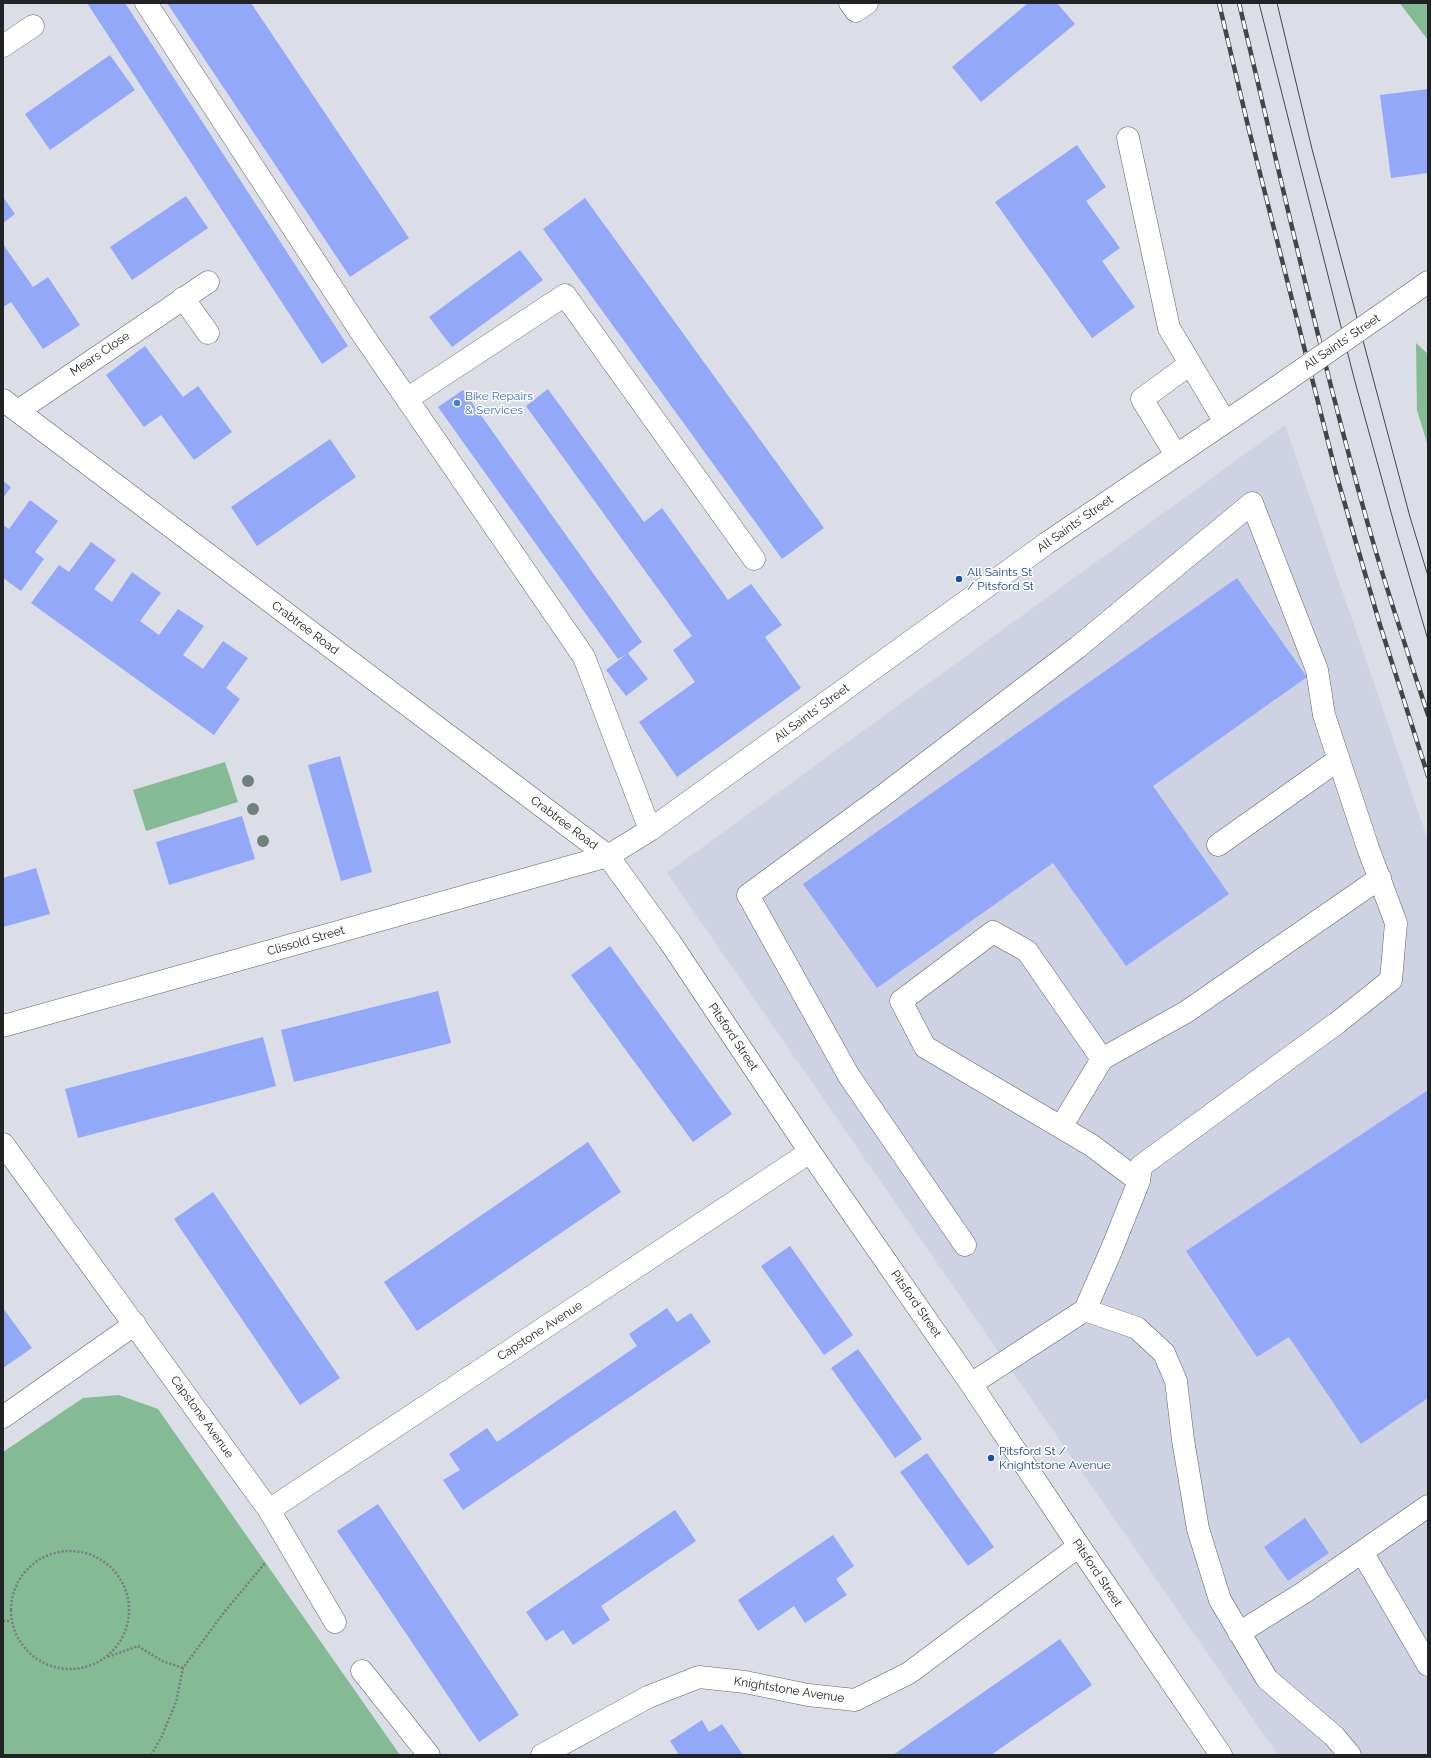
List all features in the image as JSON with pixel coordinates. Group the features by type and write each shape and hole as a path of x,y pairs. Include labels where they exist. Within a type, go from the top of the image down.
{"street":[{"path":"146,3 361,332 584,657 650,830"},
{"path":"850,3 856,11 867,3"},
{"path":"3,46 33,26"},
{"path":"1128,138 1169,328 1225,422"},
{"name":"Mears Close","path":"10,406 208,282"},
{"name":"All Saints' Street","path":"608,856 650,830 1047,543 1428,282"},
{"path":"407,399 565,295 754,559"},
{"path":"183,298 208,333"},
{"path":"1176,455 1142,399 1190,364"},
{"name":"Crabtree Road","path":"10,406 608,856"},
{"path":"965,1245 849,1076 748,895 880,798 1078,647 1252,503 1318,670 1324,715 1338,760 1396,923 1391,980 1337,1023 1141,1166 1139,1181 1111,1251 1085,1310 971,1384"},
{"path":"1218,846 1338,760"},
{"name":"Clissold Street","path":"3,1026 608,856"},
{"name":"Pitsford Street","path":"608,856 670,942 810,1152 971,1384 1078,1546 1221,1755"},
{"path":"1061,1127 1102,1059 1186,1012 1380,878"},
{"path":"1102,1059 1027,951 993,932 901,1001 925,1047 1091,1145 1139,1181"},
{"name":"Capstone Avenue","path":"3,1144 269,1510 335,1622"},
{"name":"Capstone Avenue","path":"269,1510 810,1152"},
{"path":"1085,1310 1137,1328 1164,1353 1176,1381 1183,1440 1198,1529 1220,1600 1267,1679 1334,1736 1350,1755"},
{"path":"3,1417 135,1324"},
{"path":"1239,1633 1303,1592 1428,1506"},
{"name":"Knightstone Avenue","path":"542,1755 648,1696 699,1677 745,1682 808,1695 855,1700 909,1673 1078,1546"},
{"path":"1362,1552 1425,1653"},
{"path":"362,1670 429,1755"}],"path":[{"path":"150,1755 161,1738 176,1702 182,1668 222,1615 285,1537"},
{"path":"108,1657 125,1636 131,1604 122,1580 107,1562 80,1550 48,1553 22,1573 11,1595 10,1621 17,1638 30,1655 57,1668 82,1669 108,1657 138,1646 162,1661 182,1668"},
{"path":"3,1621 10,1621"}],"shaded area":[{"path":"1285,425 1428,840 1428,1755 1278,1755 667,873"}],"green space":[{"path":"1400,3 1428,3 1428,40 1401,5"},
{"path":"1416,343 1428,354 1428,446 1417,410"},
{"path":"225,762 238,802 146,831 133,790"},
{"path":"119,1395 158,1409 400,1755 3,1755 3,1452 83,1398"}],"building":[{"path":"87,3 125,3 348,346 322,364"},
{"path":"167,3 251,3 409,238 350,277"},
{"path":"1028,3 1057,3 1075,24 981,102 952,67"},
{"path":"110,55 135,90 50,150 25,114"},
{"path":"1428,89 1428,173 1391,178 1380,95"},
{"path":"1077,145 1106,187 1086,201 1120,248 1102,261 1135,307 1092,338 995,202"},
{"path":"186,196 208,228 132,280 110,247"},
{"path":"3,197 15,214 3,223"},
{"path":"585,198 824,528 782,559 543,229"},
{"path":"3,244 33,287 48,277 80,325 43,349 11,302 3,307"},
{"path":"520,250 543,280 452,347 429,317"},
{"path":"145,346 183,397 198,386 232,432 194,460 161,415 144,427 106,375"},
{"path":"548,389 644,522 662,508 728,600 751,584 782,625 765,637 801,688 677,777 639,722 695,682 673,650 692,636 526,406"},
{"path":"463,390 642,642 628,653 618,659 438,407"},
{"path":"330,439 356,477 257,546 231,507"},
{"path":"3,481 11,487 3,498"},
{"path":"30,500 58,521 35,552 44,559 21,591 3,578 3,525 9,529"},
{"path":"91,542 116,560 94,589 112,602 132,572 161,593 140,621 159,635 178,609 204,626 183,655 203,669 223,641 248,658 226,688 240,699 214,735 31,603 59,565 69,572"},
{"path":"1237,578 1307,677 1153,786 1229,894 1126,966 1053,863 877,988 803,884"},
{"path":"628,653 648,679 626,696 606,670"},
{"path":"340,756 372,872 341,881 308,765"},
{"path":"242,816 255,859 169,885 156,842"},
{"path":"36,868 50,914 3,927 3,878"},
{"path":"610,946 732,1114 693,1142 571,975"},
{"path":"438,991 451,1043 294,1082 281,1030"},
{"path":"263,1037 276,1086 78,1138 65,1089"},
{"path":"1428,1090 1428,1398 1361,1444 1289,1337 1257,1357 1186,1251"},
{"path":"588,1142 621,1192 417,1331 384,1282"},
{"path":"213,1192 340,1378 300,1405 174,1219"},
{"path":"790,1246 853,1335 824,1355 761,1266"},
{"path":"3,1308 32,1348 3,1368"},
{"path":"667,1308 677,1322 691,1313 711,1342 463,1510 443,1480 460,1470 449,1454 487,1428 497,1442 637,1346 629,1334"},
{"path":"858,1349 922,1439 895,1458 831,1368"},
{"path":"927,1453 994,1547 968,1566 900,1472"},
{"path":"378,1504 519,1715 479,1742 337,1531"},
{"path":"675,1510 696,1541 601,1606 610,1620 573,1645 563,1630 546,1641 526,1612"},
{"path":"1305,1518 1329,1553 1288,1581 1264,1547"},
{"path":"833,1535 854,1566 836,1579 847,1595 805,1623 794,1606 758,1631 738,1600"},
{"path":"1060,1639 1092,1685 991,1755 893,1755"},
{"path":"702,1720 709,1732 722,1724 743,1755 679,1755 670,1741"}],"tram line":[{"path":"1259,3 1354,378 1428,640"},
{"path":"1277,3 1312,149 1410,517 1428,576"}],"railway":[{"path":"1219,3 1248,126 1337,477 1380,625 1428,776"},
{"path":"1239,3 1303,273 1354,475 1386,585 1428,715"}],"place":[{"name":"Bike Repairs & Services","path":"457,403"},
{"name":"All Saints St / Pitsford St","path":"959,579"},
{"name":"Pitsford St / Knightstone Avenue","path":"991,1458"}]}
